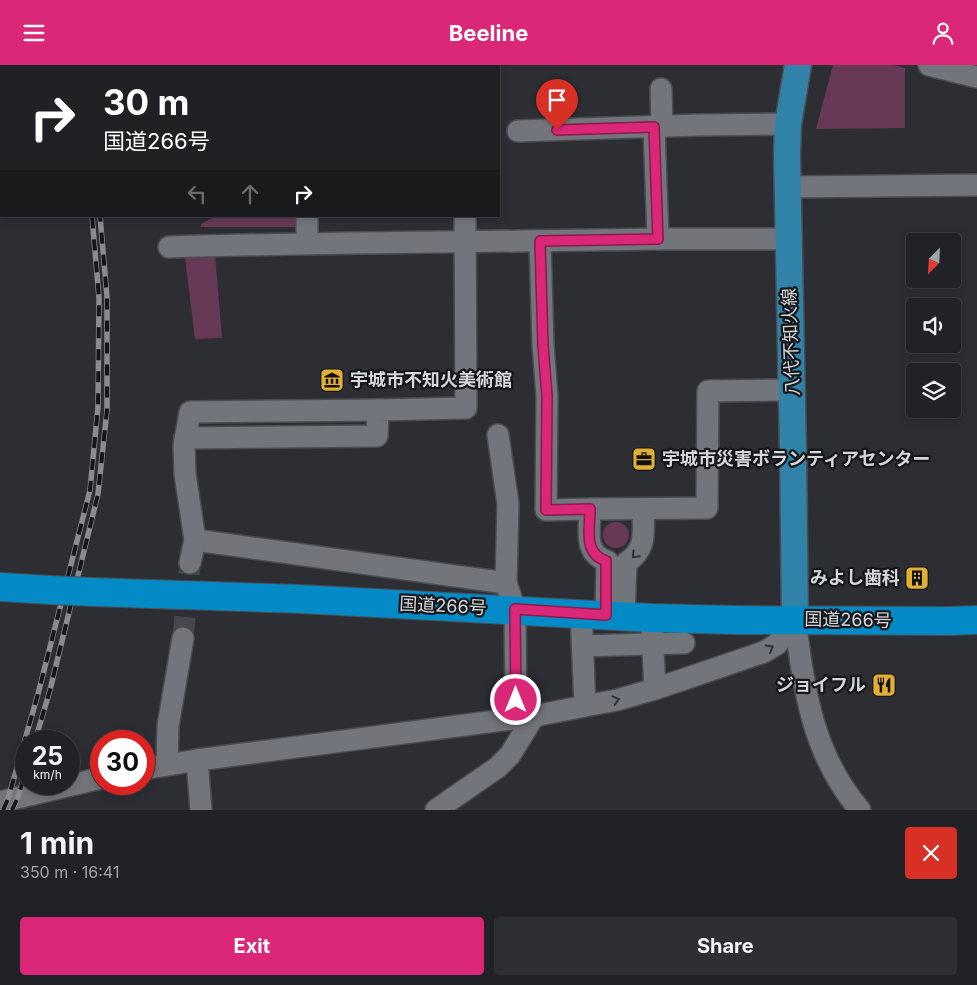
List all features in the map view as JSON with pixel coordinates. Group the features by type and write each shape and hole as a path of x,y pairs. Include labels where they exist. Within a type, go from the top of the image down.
{"highway":[{"name":"国道266号","path":"0,587 515,609 652,618 977,620"}],"main road":[{"name":"八代不知火線","path":"794,619 792,390 787,239 788,124 798,65"}],"street":[{"path":"929,65 977,77"},
{"path":"658,239 658,127 661,89"},
{"path":"518,131 788,124"},
{"path":"788,187 977,185"},
{"path":"307,217 307,243"},
{"path":"190,563 195,540 185,474 185,438 190,412 466,408 465,217"},
{"path":"169,247 307,243 787,239"},
{"path":"540,241 543,345 547,396 546,510 708,508 708,391 792,390"},
{"path":"436,810 498,767 510,755 525,717 515,609 506,583 508,504 498,435"},
{"path":"590,509 590,546 598,558 606,561 604,614"},
{"path":"585,706 583,646 604,614 626,563 639,551 642,542 643,509"},
{"path":"195,540 506,583"},
{"path":"652,618 655,689"},
{"path":"155,767 525,717 617,700 764,652 777,644 794,619"},
{"path":"794,619 803,685 817,735 832,769 860,810"},
{"path":"167,764 168,726 183,638"},
{"path":"583,646 652,645 684,648"},
{"path":"197,760 201,810"},
{"path":"0,801 40,801 90,782"}],"shaded area":[{"path":"833,65 894,65 905,68 905,128 816,129"},
{"path":"214,217 301,217 301,227 201,227 201,224"},
{"path":"215,255 222,338 195,339 185,258"},
{"path":"616,522 625,526 629,535 625,544 616,548 607,544 603,535 607,526"}],"tunnel":[{"path":"183,638 190,563"}],"railway":[{"path":"3,810 8,799 38,694 90,490 98,407 99,298 92,217"},
{"path":"38,730 50,690 98,494 107,410 107,297 100,217"},
{"path":"12,810 19,795"}],"place":[{"name":"宇城市不知火美術館","path":"332,380"},
{"name":"宇城市災害ボランティアセンター","path":"644,459"},
{"name":"みよし歯科","path":"917,578"},
{"name":"ジョイフル","path":"884,685"}],"route":[{"path":"516,700 515,609 606,615 606,561 598,558 590,546 590,509 546,510 547,396 543,345 540,241 658,239 654,127 557,130"}]}
